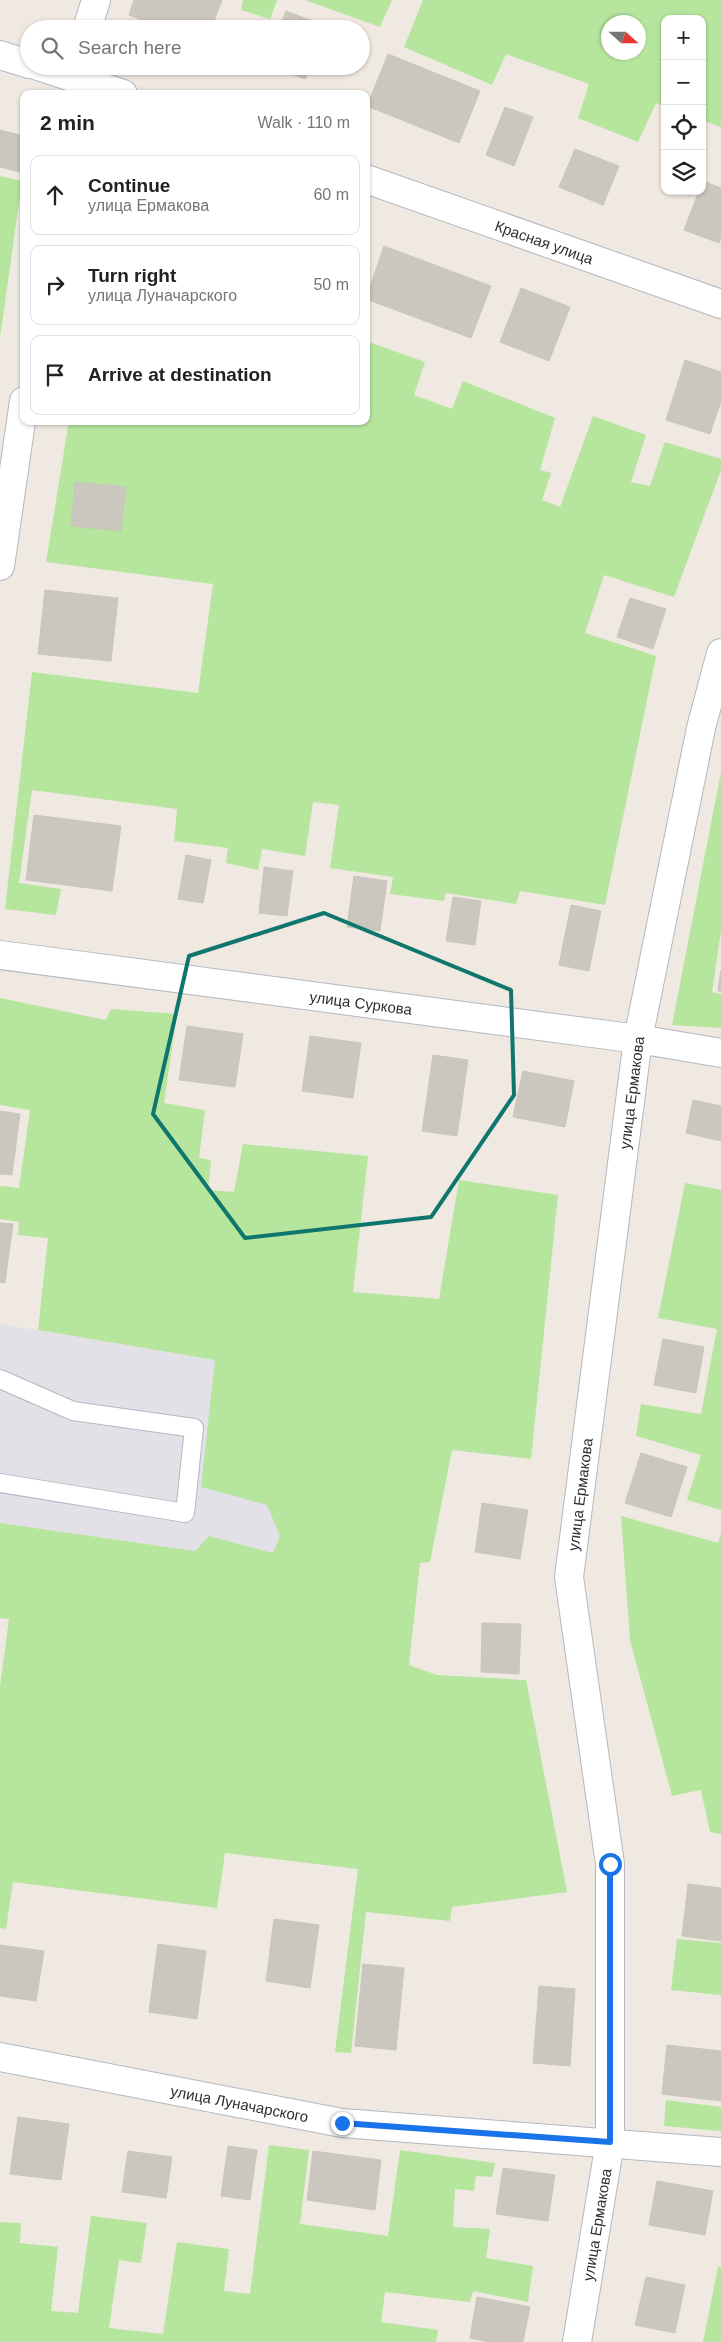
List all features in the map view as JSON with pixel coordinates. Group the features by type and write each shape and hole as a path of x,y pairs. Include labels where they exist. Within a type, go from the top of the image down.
{"street":[{"path":"89,20 96,0"},
{"path":"0,55 20,61"},
{"path":"71,78 110,90"},
{"name":"Красная улица","path":"370,180 721,304"},
{"path":"0,566 21,425"},
{"name":"улица Ермакова","path":"577,2342 610,2142 610,1864 569,1577 638,1039 701,728 721,654"},
{"name":"улица Суркова","path":"0,955 638,1039 721,1053"},
{"name":"улица Луначарского","path":"0,2057 342,2123 610,2142 721,2152"}],"lane":[{"path":"0,1379 72,1411 194,1428 185,1512 0,1483"}],"highlighted area":[{"path":"324,913 511,990 514,1095 431,1217 245,1238 153,1114 189,956"}],"shaded area":[{"path":"0,1324 215,1360 280,1536 273,1553 210,1536 195,1551 0,1523"}],"green space":[{"path":"243,0 277,0 270,19 241,10"},
{"path":"305,0 392,0 380,27 370,23 370,20 361,20"},
{"path":"423,0 721,0 721,127 706,121 706,15 661,15 661,105 656,103 638,142 578,118 589,84 506,54 492,85 404,47"},
{"path":"0,176 20,181 20,195 0,338"},
{"path":"370,342 425,362 414,395 452,409 463,381 555,418 540,470 551,473 542,500 560,507 593,416 646,435 631,482 650,486 665,442 721,459 721,470 674,597 604,575 585,633 656,656 605,905 520,891 516,904 446,893 444,901 390,894 393,877 330,868 339,805 313,802 305,856 262,849 258,870 226,863 228,848 174,841 177,809 32,790 19,883 61,889 56,915 5,909 32,672 198,693 213,584 46,562 68,425 370,425"},
{"path":"721,772 721,931 712,992 721,994 721,1028 672,1025"},
{"path":"0,998 106,1020 111,1009 177,1014 164,1103 205,1110 199,1158 211,1160 208,1190 234,1192 243,1144 368,1156 353,1292 439,1299 459,1180 558,1195 531,1459 452,1450 430,1562 420,1563 409,1665 437,1675 526,1680 567,1892 452,1907 450,1921 366,1912 351,2053 335,2052 358,1869 225,1853 217,1908 13,1882 6,1929 0,1928 0,1686 9,1619 0,1618 0,1523 195,1551 209,1536 273,1553 280,1536 267,1505 201,1487 215,1360 38,1330 48,1238 18,1235 19,1222 0,1219 0,1186 19,1188 30,1110 0,1105"},
{"path":"685,1183 721,1190 721,1510 687,1500 701,1455 636,1436 641,1404 701,1414 717,1329 658,1318"},
{"path":"621,1516 718,1543 721,1533 721,1834 710,1832 701,1790 672,1796 630,1640"},
{"path":"677,1939 721,1943 721,1995 671,1990"},
{"path":"666,2100 721,2107 721,2131 664,2126"},
{"path":"269,2145 309,2150 300,2224 388,2236 400,2150 495,2163 492,2177 476,2176 474,2191 455,2189 453,2227 490,2229 486,2258 533,2266 528,2302 473,2291 470,2302 385,2292 381,2322 438,2330 436,2342 0,2342 0,2222 21,2223 20,2243 58,2247 51,2311 78,2313 91,2216 147,2223 141,2263 119,2260 109,2328 163,2334 177,2242 229,2249 224,2291 250,2294"},
{"path":"718,2267 721,2267 721,2342 703,2342"}],"building":[{"path":"134,0 222,0 214,20 142,20 129,15"},
{"path":"286,11 310,20 282,20"},
{"path":"388,54 480,91 459,143 370,107 370,99"},
{"path":"295,75 307,75 305,79"},
{"path":"505,107 533,117 514,166 486,155"},
{"path":"0,130 20,135 20,172 0,167"},
{"path":"575,149 619,166 603,205 559,187"},
{"path":"706,182 721,188 721,238 719,243 684,230 697,195 706,195"},
{"path":"384,246 491,286 471,338 370,300 370,287"},
{"path":"521,288 570,307 549,361 500,342"},
{"path":"685,360 721,372 721,401 710,434 666,420"},
{"path":"75,482 126,487 121,531 71,526"},
{"path":"45,590 118,598 111,661 38,654"},
{"path":"630,598 666,609 653,649 617,637"},
{"path":"34,815 121,826 112,891 26,880"},
{"path":"186,855 211,860 203,903 178,899"},
{"path":"264,867 293,871 287,916 259,913"},
{"path":"354,876 387,881 380,931 347,927"},
{"path":"453,897 481,901 475,945 446,941"},
{"path":"571,905 601,911 589,971 559,965"},
{"path":"721,970 721,991 718,991"},
{"path":"187,1026 243,1034 235,1087 179,1080"},
{"path":"310,1036 361,1043 353,1098 302,1091"},
{"path":"433,1055 468,1060 457,1136 422,1131"},
{"path":"523,1071 574,1081 565,1127 513,1117"},
{"path":"693,1100 721,1106 721,1141 686,1133"},
{"path":"0,1111 20,1114 12,1175 0,1174"},
{"path":"0,1223 13,1224 5,1283 0,1282"},
{"path":"663,1339 704,1347 696,1393 654,1385"},
{"path":"641,1453 687,1467 671,1517 625,1503"},
{"path":"482,1503 528,1510 520,1559 475,1552"},
{"path":"482,1623 521,1624 519,1674 481,1672"},
{"path":"688,1884 721,1888 721,1941 682,1936"},
{"path":"274,1919 319,1925 310,1988 266,1981"},
{"path":"158,1944 206,1951 197,2019 149,2012"},
{"path":"0,1945 44,1951 36,2001 0,1996"},
{"path":"363,1964 404,1968 396,2050 355,2046"},
{"path":"539,1986 575,1989 570,2066 533,2063"},
{"path":"667,2045 721,2051 721,2101 662,2094"},
{"path":"18,2117 69,2124 61,2180 10,2174"},
{"path":"228,2146 257,2150 250,2200 221,2196"},
{"path":"128,2151 172,2157 166,2198 122,2192"},
{"path":"313,2151 381,2160 375,2210 307,2200"},
{"path":"503,2168 555,2175 548,2221 496,2214"},
{"path":"657,2181 713,2191 705,2235 649,2225"},
{"path":"646,2277 685,2285 675,2333 635,2325"},
{"path":"477,2297 530,2307 523,2342 489,2342 470,2338"}],"route":[{"path":"342,2123 610,2142 610,1864"}]}
